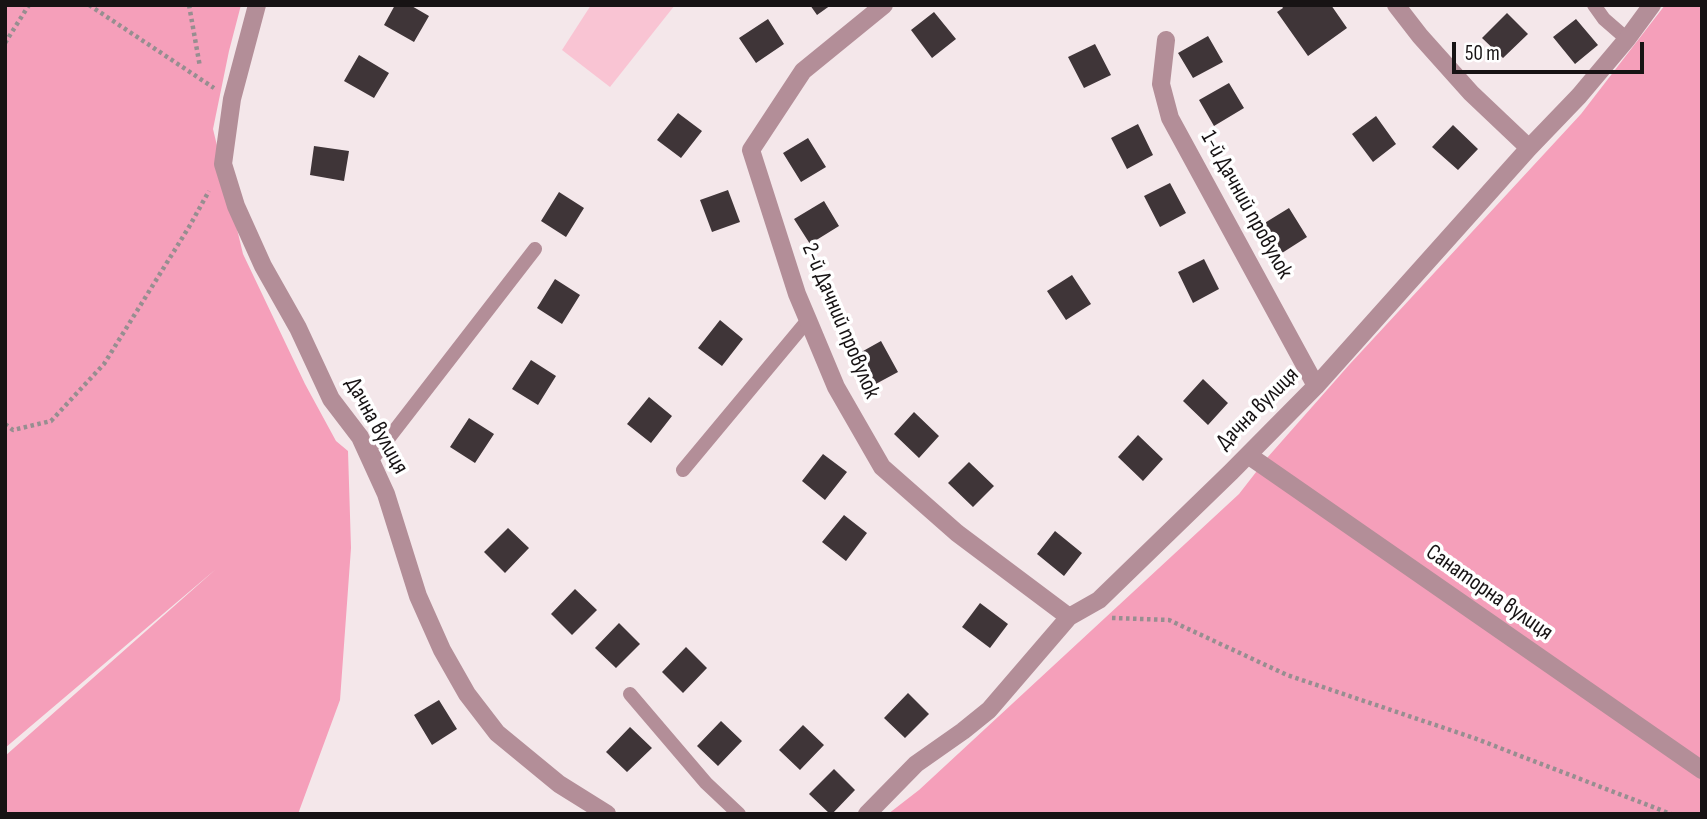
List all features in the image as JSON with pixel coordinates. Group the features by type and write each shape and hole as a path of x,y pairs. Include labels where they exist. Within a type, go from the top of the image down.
{"street":[{"name":"Дачна вулиця","path":"257,5 232,99 223,164 236,206 263,266 298,328 331,399 360,437 386,494 418,596 442,650 467,694 497,733 559,785 607,814"},
{"name":"2-й Дачний провулок","path":"884,5 803,71 751,150 797,294 836,387 882,467 957,533 1069,617"},
{"path":"1396,5 1471,93 1529,148"},
{"name":"Дачна вулиця","path":"867,814 916,764 989,710 1069,617 1099,600 1316,386 1529,148 1579,96 1652,5"},
{"name":"1-й Дачний провулок","path":"1166,40 1161,84 1170,118 1316,386"},
{"name":"Санаторна вулиця","path":"1248,455 1702,770"}],"lane":[{"path":"1594,5 1604,19 1627,39"},
{"path":"371,461 535,249"},
{"path":"683,470 808,320"},
{"path":"631,694 706,783 739,814"}],"path":[{"path":"5,43 29,5"},
{"path":"89,5 232,99"},
{"path":"189,5 200,66"},
{"path":"5,424 13,430 51,421 104,364 189,226 223,164"},
{"path":"1106,618 1169,620 1287,675 1474,738 1671,814"}],"shaded area":[{"path":"5,5 241,5 213,129 243,254 305,384 336,441 348,451 351,548 340,700 298,814 5,814 5,756 216,569 5,748"},
{"path":"591,5 675,5 610,87 562,50"},
{"path":"1665,5 1702,5 1702,814 888,814 919,790 1239,494 1349,365 1581,114"}],"building":[{"path":"395,5 410,5 429,16 414,42 384,25"},
{"path":"810,5 831,5 817,15"},
{"path":"1281,5 1331,5 1347,28 1308,56 1277,12 1283,8"},
{"path":"934,12 956,39 932,58 911,30"},
{"path":"1507,13 1528,34 1503,58 1482,38"},
{"path":"768,19 784,44 756,63 739,38"},
{"path":"1576,19 1598,45 1575,64 1553,37"},
{"path":"1208,36 1223,62 1193,78 1178,53"},
{"path":"1095,44 1111,75 1084,88 1068,57"},
{"path":"359,55 389,73 374,98 344,81"},
{"path":"1229,83 1244,108 1214,126 1199,100"},
{"path":"678,113 702,131 681,158 657,140"},
{"path":"1376,116 1396,144 1373,162 1352,134"},
{"path":"1138,124 1153,155 1127,169 1111,138"},
{"path":"1453,125 1478,149 1458,170 1432,147"},
{"path":"808,138 826,167 801,182 783,153"},
{"path":"314,146 349,151 344,181 310,175"},
{"path":"1170,183 1186,213 1160,227 1144,196"},
{"path":"728,190 740,222 712,232 700,200"},
{"path":"559,192 584,208 566,237 541,221"},
{"path":"824,201 839,226 810,244 794,219"},
{"path":"1289,208 1307,237 1282,253 1263,224"},
{"path":"1204,259 1219,289 1193,303 1178,272"},
{"path":"1072,275 1091,304 1066,320 1047,291"},
{"path":"555,279 580,295 562,324 537,308"},
{"path":"720,320 743,339 722,366 698,348"},
{"path":"881,341 898,372 872,386 856,355"},
{"path":"531,360 556,376 538,405 512,389"},
{"path":"1203,379 1228,403 1208,425 1183,401"},
{"path":"649,397 672,416 651,443 627,424"},
{"path":"914,412 939,436 919,458 894,434"},
{"path":"469,418 494,434 475,463 450,447"},
{"path":"1138,435 1163,459 1143,481 1118,457"},
{"path":"823,454 847,472 825,500 802,481"},
{"path":"969,462 994,486 973,507 948,483"},
{"path":"844,515 867,533 846,561 822,542"},
{"path":"508,528 529,548 505,573 484,552"},
{"path":"1055,531 1082,553 1064,576 1037,554"},
{"path":"575,589 597,610 572,635 551,614"},
{"path":"980,603 1008,624 990,648 962,627"},
{"path":"619,623 640,644 616,668 595,648"},
{"path":"686,647 707,668 683,693 662,672"},
{"path":"908,693 929,714 905,738 884,718"},
{"path":"439,700 457,729 432,745 414,715"},
{"path":"721,721 742,741 718,766 697,746"},
{"path":"803,725 824,745 800,770 779,750"},
{"path":"630,727 652,748 627,772 606,752"},
{"path":"834,769 855,790 830,814 809,794"}]}
